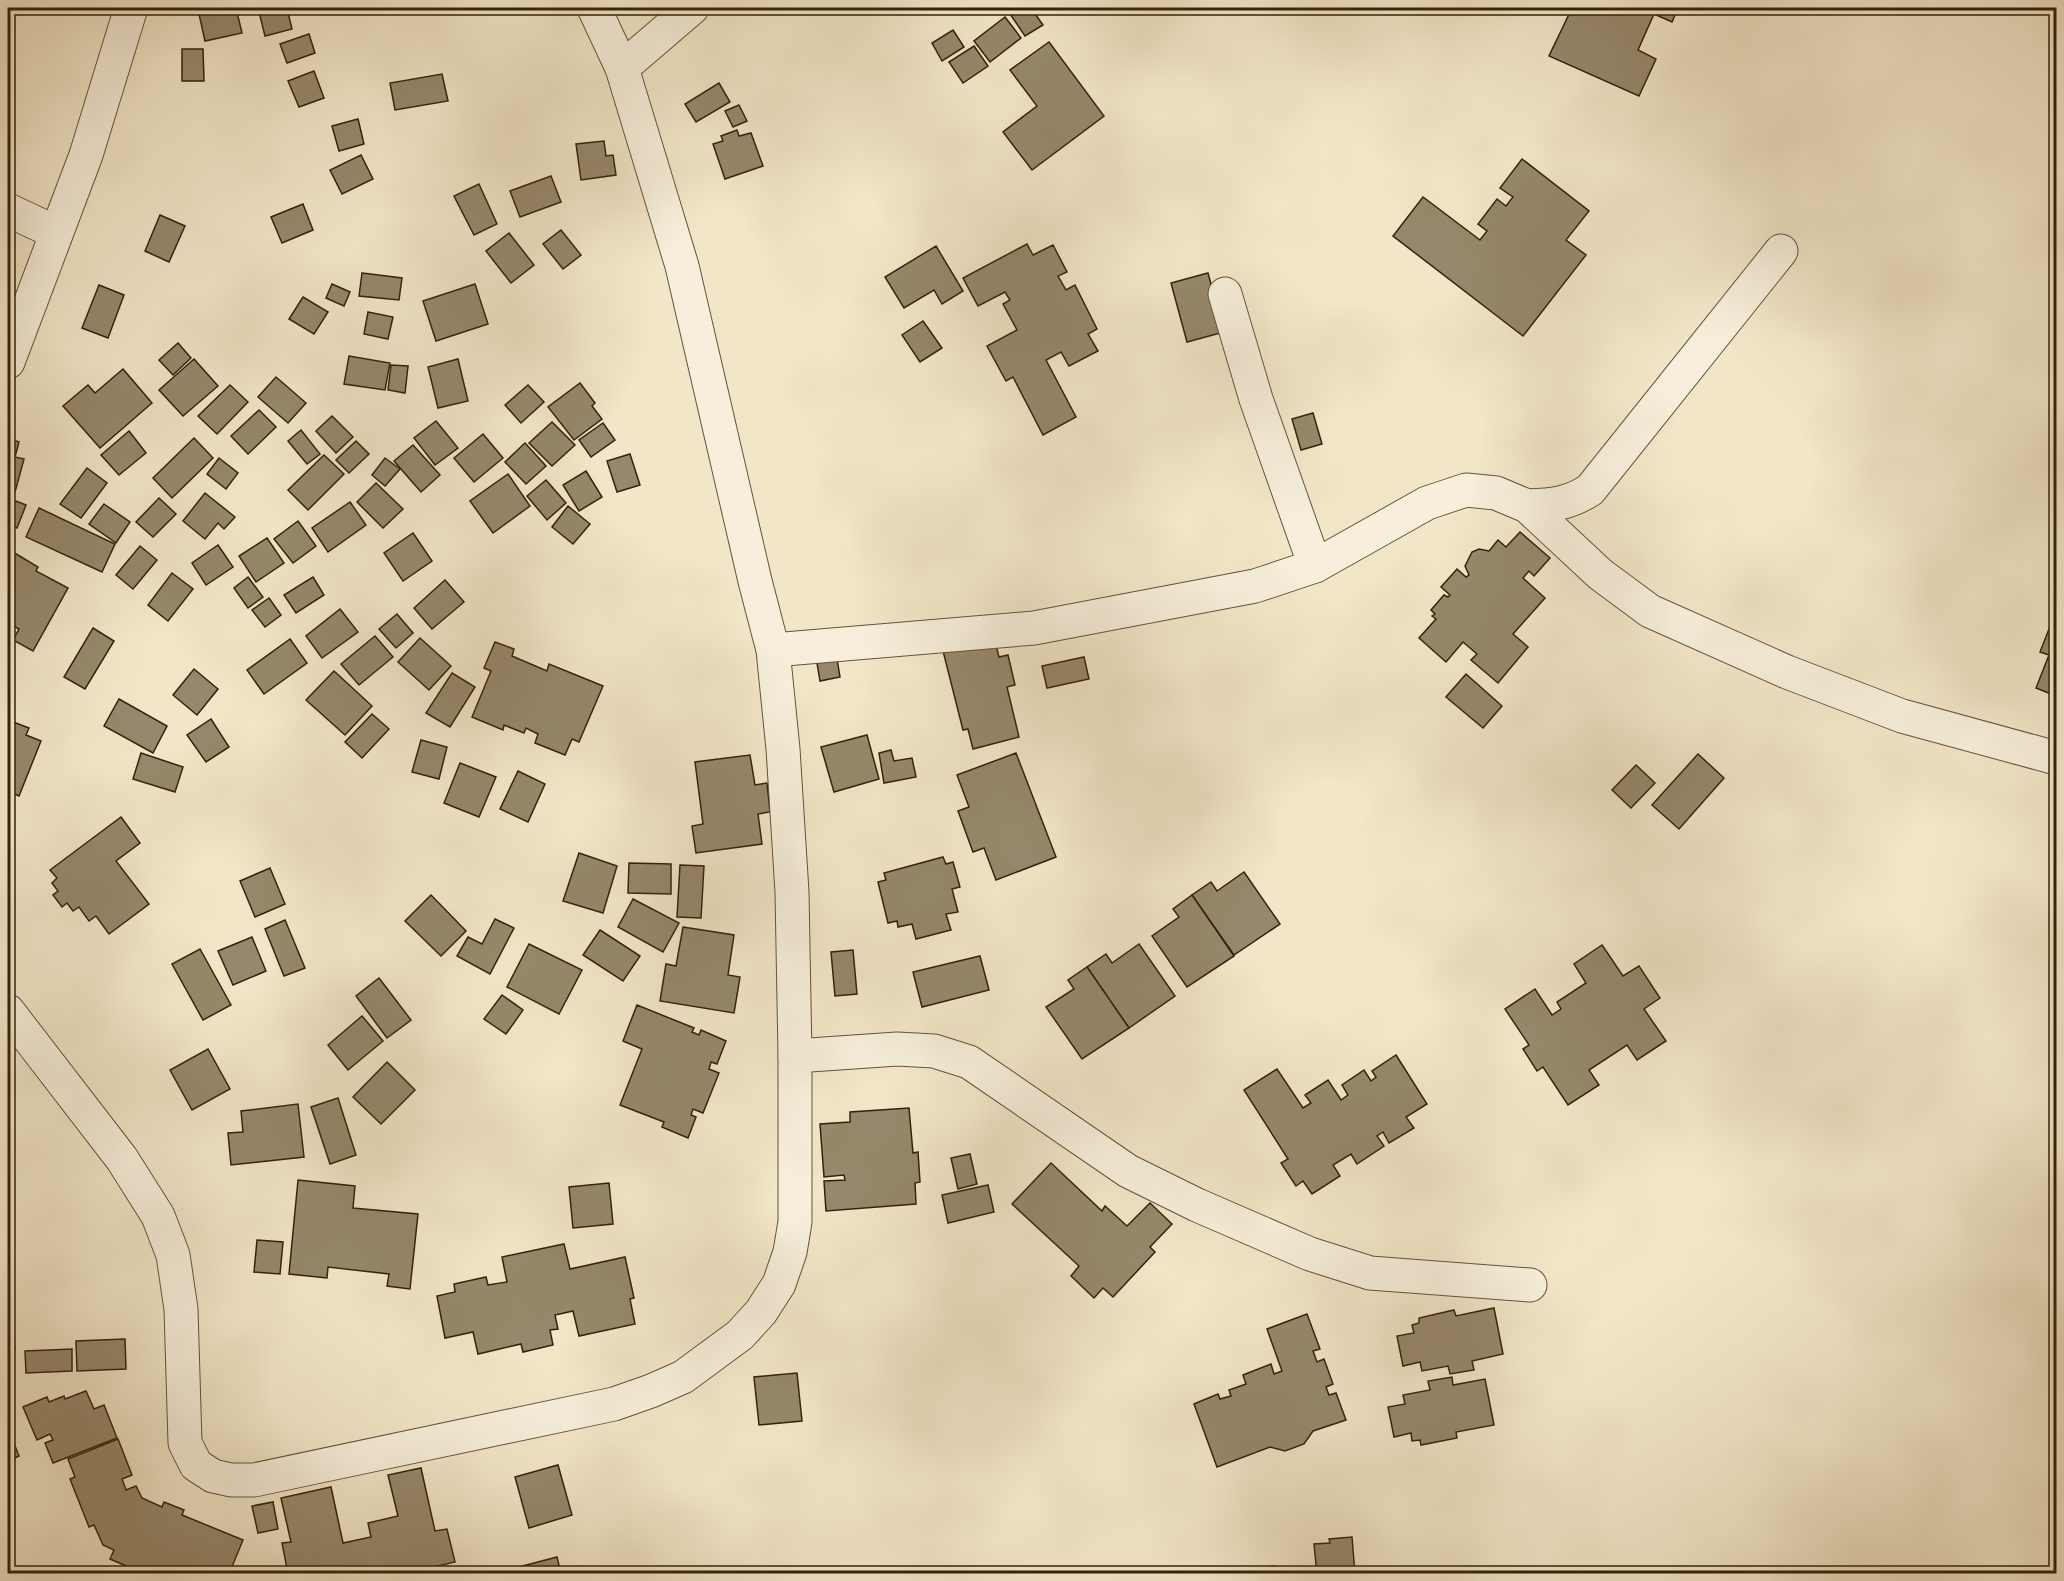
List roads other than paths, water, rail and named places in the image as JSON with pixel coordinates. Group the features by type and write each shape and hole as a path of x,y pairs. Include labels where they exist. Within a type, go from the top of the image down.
{"street":[{"path":"8,362 55,232 86,155 131,8"},
{"path":"8,1011 122,1159 158,1216 173,1255 181,1309 185,1443 196,1465 213,1476 231,1480 254,1480 614,1404 682,1377 715,1355 740,1335 761,1312 778,1284 790,1252 795,1222 795,1056 792,892 773,650 682,266 622,68 594,8"},
{"path":"622,68 692,8"},
{"path":"8,210 55,232"},
{"path":"1527,506 1562,504 1590,490 1781,251"},
{"path":"1225,294 1256,399 1315,566"},
{"path":"773,650 1034,628 1255,586 1315,566 1427,503 1466,490 1496,493 1527,506 1600,574 1650,611 1787,672 1902,716 2056,758"},
{"path":"795,1056 897,1049 942,1053 969,1062 1128,1171 1197,1205 1310,1254 1370,1273 1530,1285"}]}
